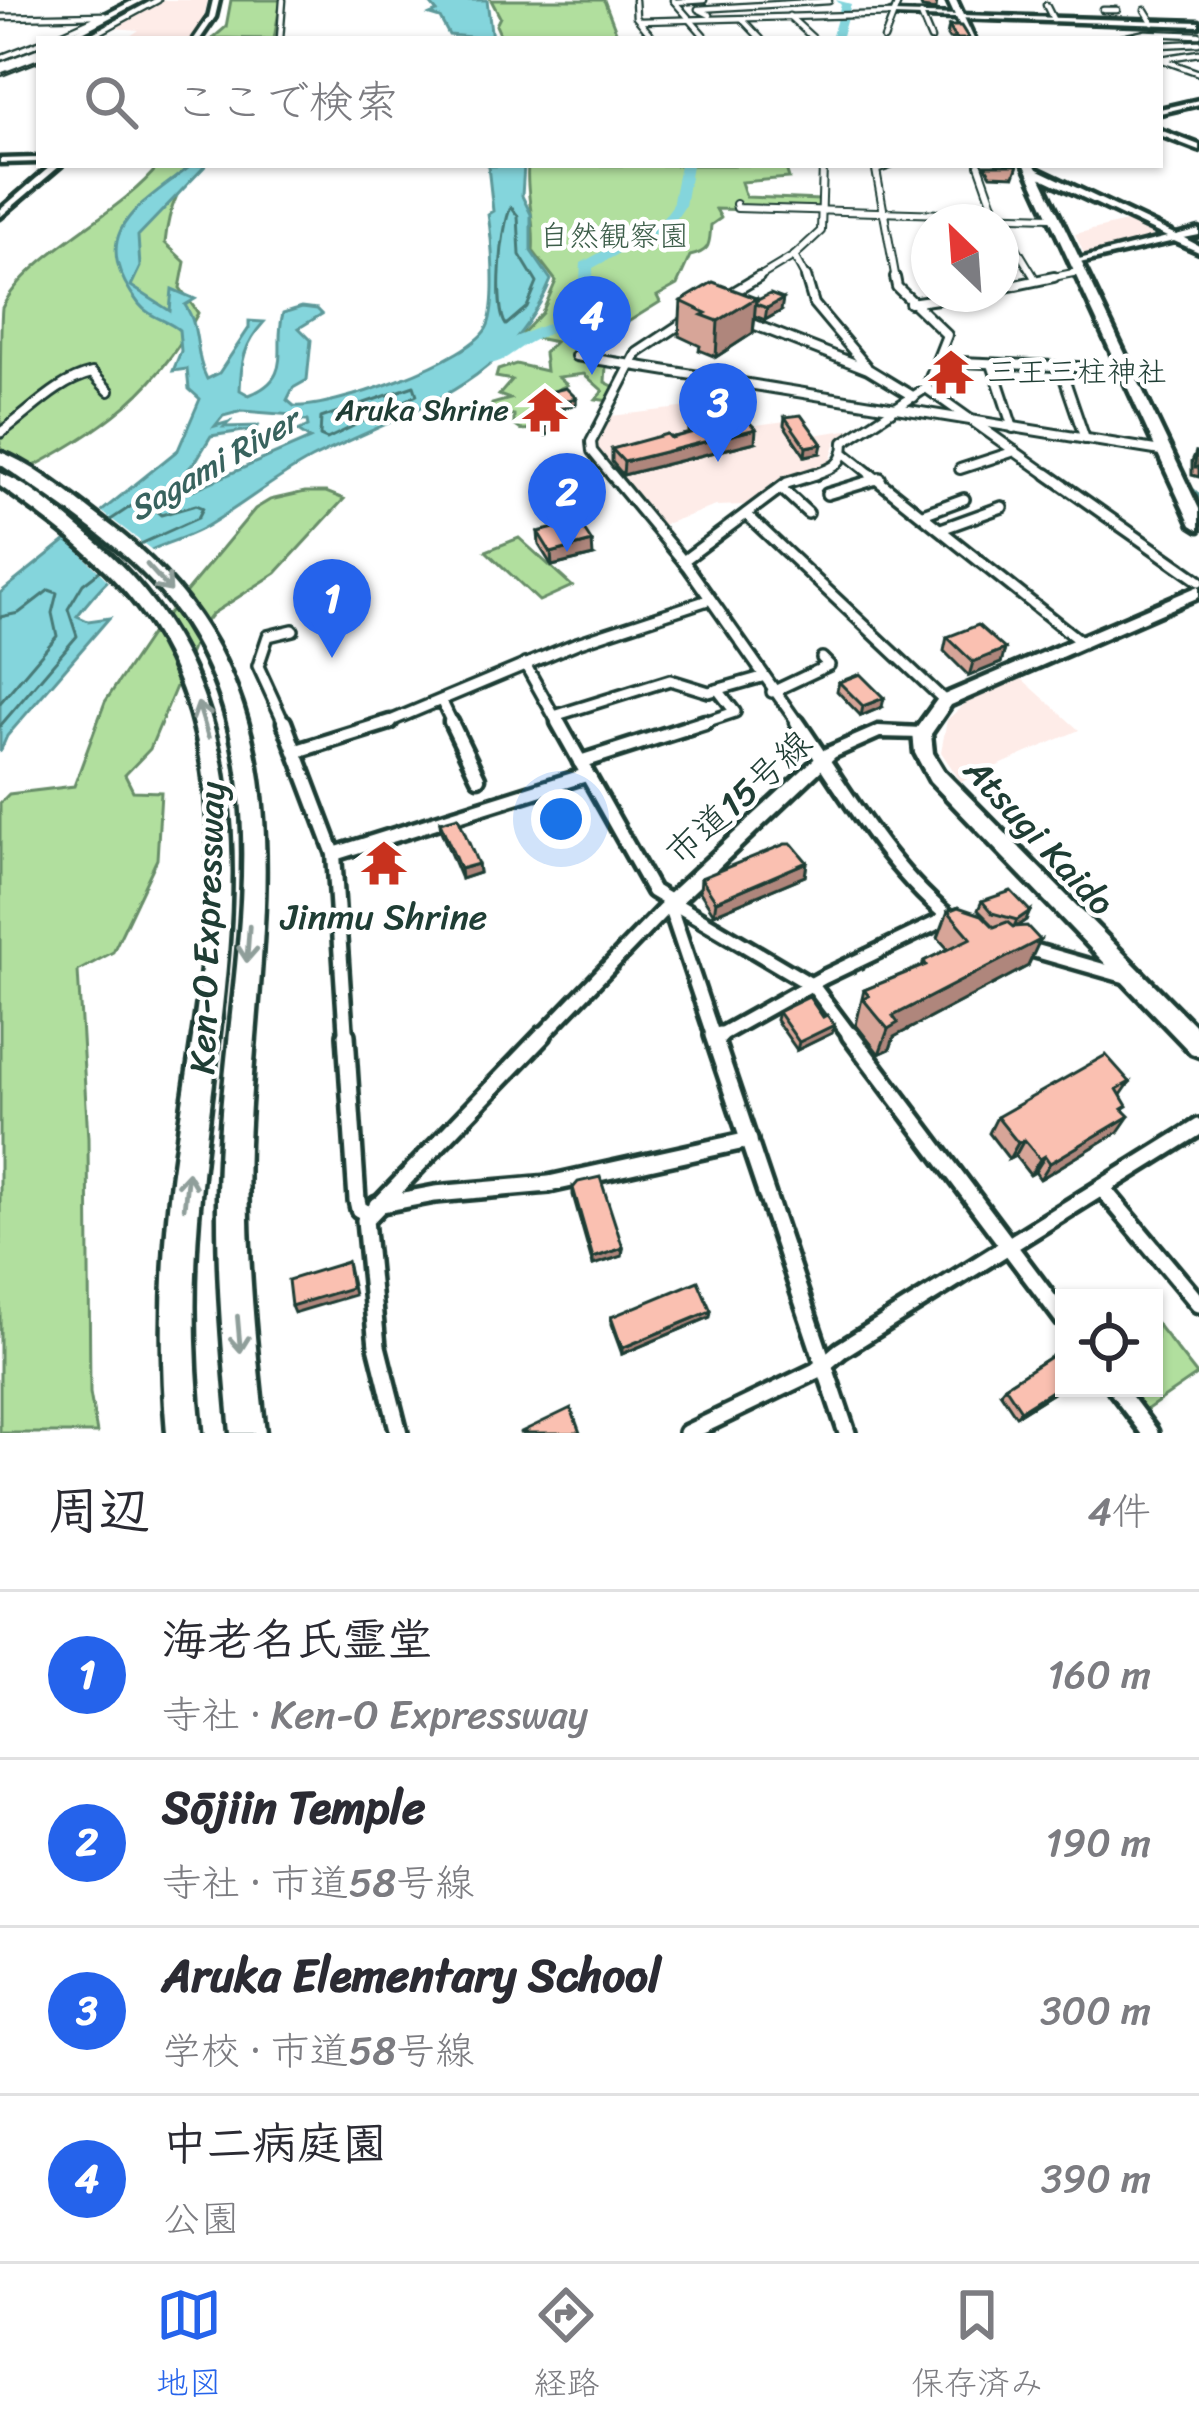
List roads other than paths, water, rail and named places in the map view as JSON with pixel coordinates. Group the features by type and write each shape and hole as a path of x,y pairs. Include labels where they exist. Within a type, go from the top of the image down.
{"highway":[{"path":"68,36 140,0"},
{"path":"81,36 155,0"},
{"path":"0,64 36,52"},
{"name":"Ken-O Expressway","path":"0,457 112,533 160,578 211,650 244,740 253,845 237,1087 234,1228 248,1433"},
{"name":"Ken-O Expressway","path":"0,478 84,540 145,603 177,652 209,739 216,777 219,884 180,1262 184,1433"}],"main road":[{"path":"952,0 969,36"},
{"path":"1031,168 1199,525"},
{"path":"922,733 945,701 1199,591"},
{"name":"Atsugi Kaido","path":"922,733 924,753 937,776 1199,1046"}],"street":[{"path":"91,36 155,0"},
{"path":"199,36 212,17 216,0"},
{"path":"280,36 283,0"},
{"path":"635,0 640,21 652,36"},
{"path":"674,1 704,0"},
{"path":"834,12 829,0 698,9 704,15 1084,16 1199,24"},
{"path":"882,36 899,0"},
{"path":"674,1 704,36"},
{"path":"764,2 776,15"},
{"path":"1046,5 1053,19"},
{"path":"1110,10 1116,21"},
{"path":"1145,10 1153,22"},
{"path":"0,16 104,15 57,36"},
{"path":"640,21 776,15"},
{"path":"921,15 930,36"},
{"path":"789,16 811,36"},
{"path":"742,20 758,36"},
{"path":"1105,21 1111,31 1125,36"},
{"path":"1163,38 1199,39"},
{"path":"1163,45 1199,39"},
{"path":"1163,59 1199,53"},
{"path":"0,64 25,64 36,54"},
{"path":"1163,60 1199,70"},
{"path":"0,64 25,64"},
{"path":"1163,110 1199,102"},
{"path":"1163,133 1199,148"},
{"path":"0,161 36,160"},
{"path":"0,214 54,168"},
{"path":"708,307 794,256 821,231 823,168"},
{"path":"682,561 781,488 836,467 848,438 926,388 947,334 897,287 876,170 882,168"},
{"path":"980,168 994,204"},
{"path":"1033,168 1199,249"},
{"path":"736,204 737,208 911,213"},
{"path":"1019,216 1051,217"},
{"path":"1019,284 1199,232"},
{"path":"1019,251 1036,280"},
{"path":"794,256 802,262 814,304 868,369"},
{"path":"694,315 652,340 630,365 592,442 592,451 682,561 889,854 946,919 975,931"},
{"path":"729,315 868,369 914,397"},
{"path":"576,356 1161,451"},
{"path":"938,361 1123,369"},
{"path":"992,364 1013,428"},
{"path":"1060,367 1085,439"},
{"path":"0,433 74,374 92,373 109,391"},
{"path":"926,388 1199,581"},
{"path":"960,469 1015,451"},
{"path":"843,452 1081,642"},
{"path":"831,490 880,478"},
{"path":"781,488 807,508"},
{"path":"923,514 964,499"},
{"path":"941,529 1002,507"},
{"path":"746,514 945,701"},
{"path":"297,752 442,702 525,664 709,600"},
{"path":"293,630 268,636 258,666 297,752 334,854 348,1110 359,1209 435,1194 549,1184 748,1140"},
{"path":"525,664 652,891 813,986 1055,1308"},
{"path":"772,692 829,665"},
{"path":"554,716 670,680 691,689 718,690 762,677"},
{"path":"334,854 490,805 735,712 718,690"},
{"path":"442,702 490,805"},
{"name":"市道15号線","path":"669,904 822,759 878,731 922,733"},
{"path":"669,904 847,1433"},
{"path":"399,1433 368,1289 364,1235 371,1210 669,904"},
{"path":"715,1038 946,919"},
{"path":"1010,943 1128,977"},
{"path":"687,1433 824,1365 1199,1127"},
{"path":"1102,1188 1199,1304"},
{"path":"1123,1397 1150,1433"}],"water":[{"path":"427,0 487,0 492,36 449,35 440,18 430,15 437,12"},
{"path":"188,168 203,168 138,236 140,267 131,286 170,311 172,289 195,299 185,305 207,379 219,373 249,321 264,322 248,346 240,390 249,395 263,388 280,360 283,313 302,307 322,314 299,328 311,340 307,380 293,388 287,400 294,406 337,400 399,380 478,338 488,325 492,301 488,168 524,168 522,196 531,214 531,251 551,280 532,317 508,347 451,392 311,459 202,529 139,556 119,571 77,616 88,621 109,618 7,736 0,752 0,593 178,450 200,399 189,389 187,369 173,371 181,351 179,330 139,304 123,279 117,240 136,209","holes":["242,411 293,415 289,420 307,421 308,426 298,431 310,439 158,505 211,436 258,426 224,427 229,422 215,426 223,416"]}],"waterway":[{"path":"837,36 846,4 841,0"},
{"path":"958,0 964,14"},
{"path":"966,18 975,36"},
{"path":"491,360 521,340 572,319 587,296 586,266 668,221 678,206 685,168"},
{"path":"1067,227 1081,256"},
{"path":"1086,270 1119,335"},
{"path":"1134,366 1183,470"},
{"path":"1194,491 1199,496"}],"place":[{"name":"三王三柱神社","path":"951,372"},
{"name":"中二病庭園","path":"592,375"},
{"name":"Aruka Shrine","path":"545,410"},
{"name":"Aruka Elementary School","path":"718,462"},
{"name":"Sōjiin Temple","path":"567,552"},
{"name":"海老名氏霊堂","path":"332,658"},
{"name":"Jinmu Shrine","path":"384,863"}],"park label":[{"name":"自然観察園","path":"614,236"}],"water label":[{"name":"Sagami River","path":"213,464"}]}
